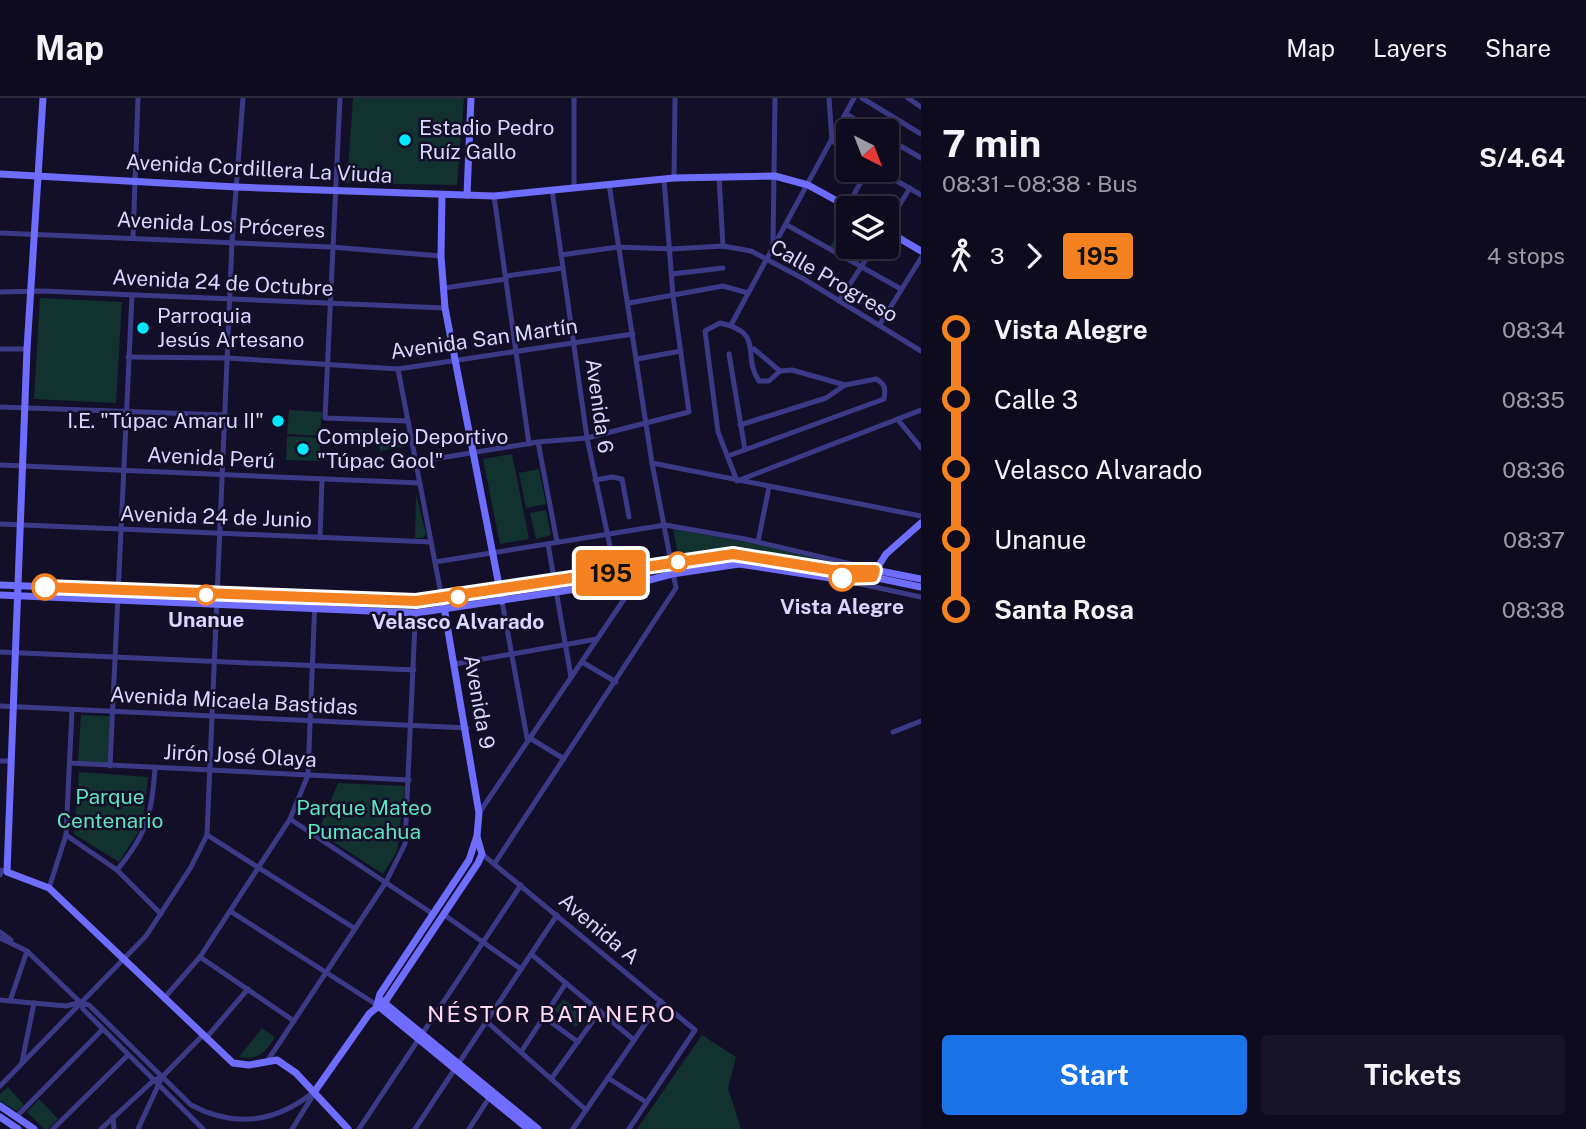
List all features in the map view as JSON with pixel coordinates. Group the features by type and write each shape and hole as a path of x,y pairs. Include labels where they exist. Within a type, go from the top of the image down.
{"street":[{"path":"43,98 27,349 18,653 2,872 49,888 127,959 233,1063 249,1065 277,1060 315,1091 348,1129"},
{"path":"133,237 138,98"},
{"path":"0,1086 4,1077 22,1063 127,959 161,914 191,867 207,835 232,242 243,98"},
{"path":"340,98 325,418 408,421"},
{"path":"467,195 471,98"},
{"path":"574,187 575,98"},
{"path":"674,178 675,98"},
{"path":"773,246 775,98"},
{"path":"829,98 832,141"},
{"path":"731,325 854,98"},
{"path":"862,98 921,134"},
{"path":"908,98 921,107"},
{"path":"846,114 855,119"},
{"path":"832,141 836,144"},
{"path":"900,146 921,158"},
{"name":"Avenida Cordillera La Viuda","path":"0,174 236,187 494,196 674,178 775,176 808,184 836,200"},
{"path":"719,177 723,246"},
{"path":"416,462 538,442 587,438 647,425 689,412 673,296 664,179"},
{"path":"899,182 921,195"},
{"path":"495,863 676,590 652,463 629,303 608,183"},
{"path":"899,205 909,188"},
{"name":"Avenida 6","path":"552,190 587,438 618,584"},
{"path":"442,195 441,256 445,308 528,737 564,759"},
{"path":"494,196 529,444"},
{"path":"787,225 901,289"},
{"name":"Avenida Los Próceres","path":"0,233 331,247 441,256"},
{"path":"899,238 921,251"},
{"name":"Calle Progreso","path":"561,255 618,247 671,249 723,246 751,251 880,324 921,351"},
{"path":"880,324 921,258"},
{"path":"839,302 866,259"},
{"path":"444,288 563,268"},
{"path":"672,274 723,268"},
{"path":"629,303 723,286 748,293"},
{"name":"Avenida 24 de Octubre","path":"0,292 445,308"},
{"path":"110,766 132,295"},
{"path":"737,481 718,432 705,331 720,323 731,325 750,339 754,349 780,371"},
{"name":"Avenida San Martín","path":"128,357 227,358 326,367 398,369 633,334"},
{"path":"0,349 27,349"},
{"path":"728,456 884,399 883,383 876,379 845,384 792,370 780,371 769,381 759,381 752,361 754,349"},
{"path":"637,359 681,351"},
{"path":"729,354 745,450"},
{"name":"Avenida 9","path":"398,369 467,728 480,813 477,836"},
{"path":"740,425 826,398 845,384"},
{"path":"0,408 225,415"},
{"path":"737,481 843,439 899,421 921,410"},
{"path":"899,421 921,448"},
{"path":"538,442 557,542"},
{"path":"652,463 921,516"},
{"name":"Avenida Perú","path":"0,465 420,483"},
{"path":"595,480 612,477 622,479 629,517"},
{"path":"320,538 322,479"},
{"path":"758,542 769,487"},
{"path":"870,586 886,554 921,523"},
{"name":"Avenida 24 de Junio","path":"0,524 431,542"},
{"path":"435,562 665,525 858,563 874,574"},
{"path":"548,544 571,677"},
{"path":"0,585 315,599 442,600 742,554 832,570 874,574 921,587"},
{"path":"886,554 893,573"},
{"path":"0,595 416,613 556,592 634,584 673,574 739,564 837,579 921,597"},
{"path":"480,813 528,737 646,567"},
{"path":"837,579 893,573 921,579"},
{"path":"165,997 200,957 261,866 290,819 308,775 315,599"},
{"path":"268,1060 386,882 407,837 416,601"},
{"path":"455,664 597,639"},
{"path":"0,652 414,670"},
{"path":"582,662 616,682"},
{"name":"Avenida Micaela Bastidas","path":"0,706 467,728"},
{"path":"49,888 66,835 72,709"},
{"path":"893,732 921,721"},
{"path":"0,761 12,761"},
{"name":"Jirón José Olaya","path":"70,763 409,779"},
{"path":"117,870 133,851 150,820 155,768"},
{"path":"290,819 433,914"},
{"path":"66,835 117,870 161,914"},
{"path":"207,835 261,866 354,928"},
{"path":"377,1005 387,999 482,854 477,836"},
{"path":"292,1129 315,1091 377,1005 380,994 469,860 477,836"},
{"name":"Avenida A","path":"482,854 695,1030 646,1102"},
{"path":"359,1129 521,885"},
{"path":"230,911 377,1005 538,1129"},
{"path":"443,914 521,969"},
{"path":"415,1129 557,915"},
{"path":"0,932 27,951 82,1003 83,1009 203,1129"},
{"path":"0,937 20,945"},
{"path":"10,1001 27,951"},
{"path":"531,954 635,1040"},
{"path":"200,957 293,1021"},
{"path":"522,1052 566,983"},
{"path":"101,1129 154,1080 162,1077 248,989"},
{"path":"0,1010 1,1000 66,1006 82,1003 89,1005 162,1077 201,1111 223,1118 251,1121 274,1118 292,1110 315,1091"},
{"path":"573,1129 661,1001"},
{"path":"22,1063 34,1003"},
{"path":"551,1079 600,1011"},
{"path":"544,1017 578,1042"},
{"path":"486,1021 586,1111"},
{"path":"0,1117 17,1128 19,1118 103,1028"},
{"path":"24,1051 32,1053"},
{"path":"53,1129 128,1055"},
{"path":"456,1067 524,1128"},
{"path":"138,1129 160,1087 162,1077"},
{"path":"608,1078 646,1102 629,1129"},
{"path":"469,1129 489,1098"},
{"path":"0,1107 34,1129"},
{"path":"113,1117 114,1129"}],"green space":[{"name":"Estadio Pedro Ruíz Gallo","path":"353,98 464,98 457,185 347,183"},
{"path":"836,238 836,251 830,247"},
{"path":"40,298 122,302 116,403 34,399"},
{"path":"289,410 322,412 320,436 287,434"},
{"path":"346,430 370,430 370,445 346,445"},
{"path":"403,431 406,446 380,451 377,436"},
{"name":"Complejo Deportivo \"Túpac Gool\"","path":"287,436 320,438 319,461 286,460"},
{"path":"512,454 529,539 500,544 483,459"},
{"path":"539,469 546,504 526,508 519,473"},
{"path":"416,494 426,534 423,538 415,538"},
{"path":"546,510 551,535 536,539 530,513"},
{"path":"673,529 751,543 852,567 737,546 678,555"},
{"path":"81,715 110,716 108,764 78,762"},
{"name":"Parque Centenario","path":"79,772 148,777 142,826 119,862 74,834"},
{"name":"Parque Mateo Pumacahua","path":"338,783 405,786 397,851 383,874 318,832"},
{"path":"564,999 585,1016 576,1027 554,1010"},
{"path":"262,1028 275,1037 268,1047 252,1058 239,1057"},
{"path":"702,1035 736,1057 728,1088 741,1129 637,1129"},
{"path":"8,1087 24,1105 17,1111 0,1101 0,1094"},
{"path":"39,1099 58,1119 48,1129 44,1129 27,1112"}],"bus line":[{"name":"195","path":"45,587 416,601 439,600 733,554 761,556 832,570 875,570 873,577 842,578"}],"place":[{"name":"Estadio Pedro Ruíz Gallo","path":"405,140"},
{"name":"Parroquia Jesús Artesano","path":"143,328"},
{"name":"I.E. \"Túpac Amaru II\"","path":"278,421"},
{"name":"Complejo Deportivo \"Túpac Gool\"","path":"303,449"},
{"name":"Vista Alegre","path":"842,578"},
{"name":"Unanue","path":"206,595"},
{"name":"Velasco Alvarado","path":"458,597"}],"district":[{"name":"NÉSTOR BATANERO","path":"552,1014"}]}
